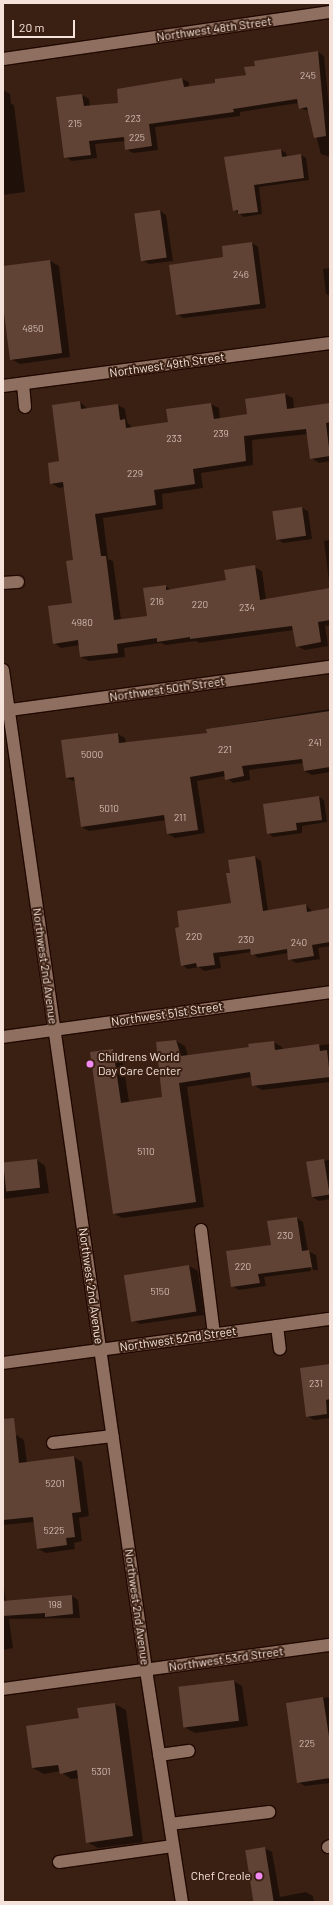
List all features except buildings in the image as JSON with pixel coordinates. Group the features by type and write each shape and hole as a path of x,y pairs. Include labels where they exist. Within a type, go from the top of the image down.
{"street":[{"name":"Northwest 48th Street","path":"3,59 330,12"},
{"name":"Northwest 49th Street","path":"3,386 330,342"},
{"path":"22,384 26,407"},
{"path":"3,583 18,582"},
{"name":"Northwest 50th Street","path":"6,710 330,667"},
{"name":"Northwest 2nd Avenue","path":"3,670 6,710 54,1030 146,1670 182,1902"},
{"name":"Northwest 51st Street","path":"3,1037 330,992"},
{"path":"201,1230 214,1334"},
{"name":"Northwest 52nd Street","path":"3,1363 330,1319"},
{"path":"276,1326 280,1349"},
{"path":"53,1443 113,1436"},
{"name":"Northwest 53rd Street","path":"3,1689 330,1644"},
{"path":"159,1755 189,1751"},
{"path":"170,1824 269,1812"},
{"path":"59,1862 173,1846"}],"place":[{"name":"Childrens World Day Care Center","path":"90,1064"},
{"name":"Chef Creole","path":"259,1876"}]}
